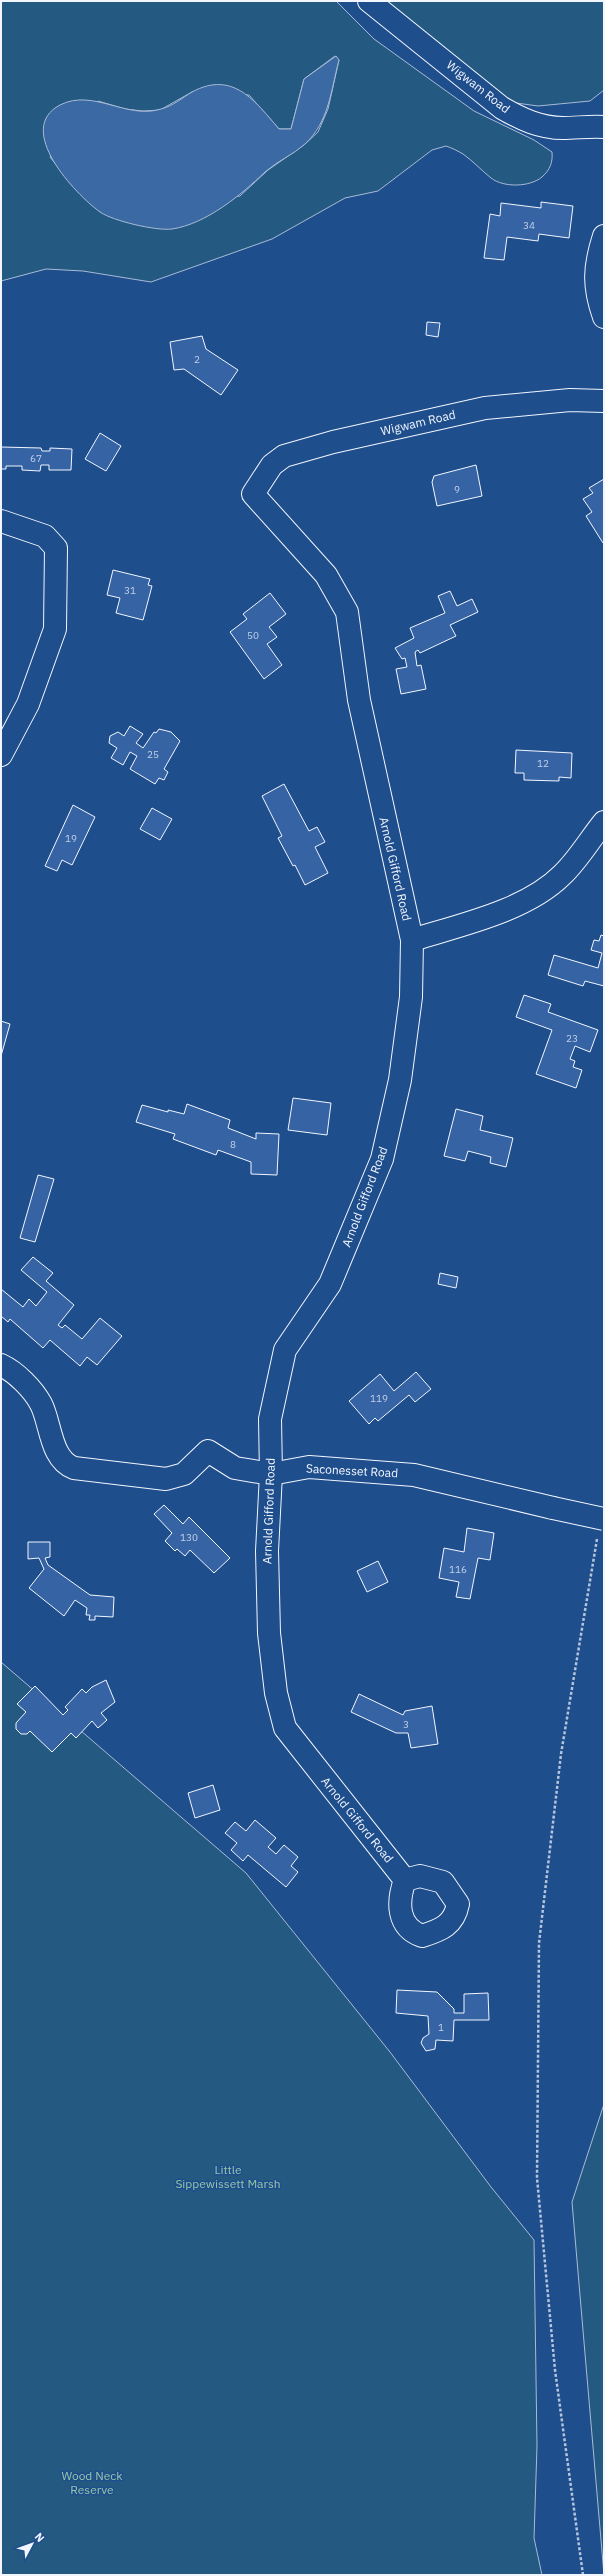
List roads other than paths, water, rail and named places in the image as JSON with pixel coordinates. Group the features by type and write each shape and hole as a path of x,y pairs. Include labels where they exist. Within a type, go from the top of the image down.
{"street":[{"name":"Wigwam Road","path":"369,1 502,108 524,120 541,126 561,128 604,127"},
{"path":"604,236 595,280 596,294 604,317"},
{"name":"Wigwam Road","path":"253,494 272,465 284,456 333,442 485,408 570,400 604,401"},
{"name":"Arnold Gifford Road","path":"253,494 326,576 347,612 359,700 412,940 411,997 400,1080 382,1159 330,1284 285,1350 270,1419 271,1474 266,1551 269,1633 276,1693 285,1728 406,1880"},
{"path":"1,521 35,531 49,540 56,548 55,629 28,704 1,755"},
{"path":"412,940 480,919 536,895 562,875 604,822"},
{"name":"Saconesset Road","path":"1,1365 21,1380 40,1403 58,1454 62,1461 71,1467 166,1479 184,1474 208,1451 216,1458 235,1468 271,1474 309,1467 414,1475 553,1508 601,1528"}],"park label":[{"name":"Little Sippewissett Marsh","path":"228,2177"},
{"name":"Wood Neck Reserve","path":"92,2483"}]}
